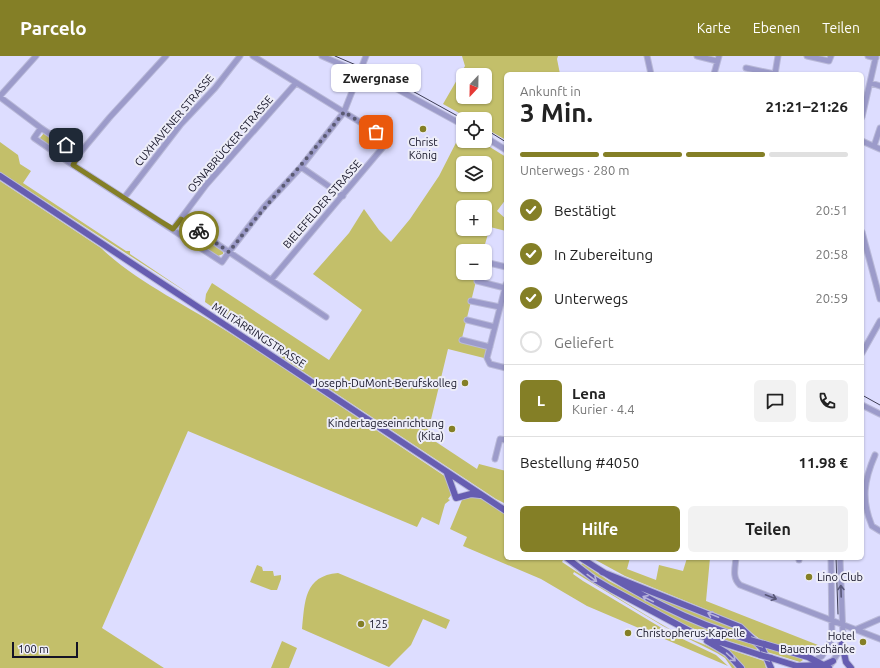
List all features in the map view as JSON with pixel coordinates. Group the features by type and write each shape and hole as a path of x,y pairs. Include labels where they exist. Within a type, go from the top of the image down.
{"main road":[{"name":"MILITÄRRINGSTRASSE","path":"0,176 504,510"},
{"path":"446,471 453,485 456,498 471,494 482,495"},
{"path":"569,560 611,589 727,653 741,668"},
{"path":"574,564 578,560"},
{"path":"583,560 633,591 682,616 718,631 764,644 823,666"},
{"path":"602,572 740,627 762,648 771,668"},
{"path":"695,634 801,667 823,666 833,661"},
{"path":"842,644 846,662 851,668"},
{"path":"822,656 823,666"}],"street":[{"path":"36,56 0,97 79,154"},
{"path":"73,165 79,154 110,117 166,56"},
{"name":"CUXHAVENER STRASSE","path":"124,198 181,124 215,88 240,56"},
{"path":"253,56 344,112"},
{"path":"322,56 432,108 456,121"},
{"path":"41,128 34,138 222,262 264,207 301,167 344,112 366,56"},
{"path":"647,56 651,72"},
{"path":"697,56 718,58 714,72"},
{"path":"775,72 778,56"},
{"path":"808,56 830,61"},
{"path":"864,109 876,57 868,56"},
{"path":"746,68 765,72"},
{"name":"OSNABRÜCKER STRASSE","path":"173,229 206,185 296,83"},
{"path":"871,83 880,86"},
{"name":"BIELEFELDER STRASSE","path":"271,280 344,196 389,140 344,112"},
{"path":"874,146 880,128"},
{"path":"492,142 504,149"},
{"path":"864,142 880,149"},
{"path":"301,167 344,196"},
{"path":"181,219 326,317"},
{"path":"864,239 880,298"},
{"path":"492,264 504,267"},
{"path":"477,281 504,286"},
{"path":"504,293 487,358 488,362 504,367"},
{"path":"471,300 500,307"},
{"path":"467,320 495,327"},
{"path":"864,348 880,321"},
{"path":"462,340 490,347"},
{"path":"864,406 880,414"},
{"path":"496,459 500,439 504,440"},
{"path":"876,455 867,473 865,506 872,526 880,531"},
{"path":"736,560 736,581 740,585 880,639"},
{"path":"822,656 832,639 831,560"},
{"path":"833,661 842,644 840,560"},
{"path":"857,629 880,619"},
{"path":"871,635 869,629 872,622"}],"shaded area":[{"path":"462,56 558,56 557,59 560,72 504,72 504,139 492,132 492,112 457,112 443,104 456,82 456,104 492,104 492,68 464,68 465,66"},
{"path":"44,133 47,133 73,152 74,155 72,159 69,160 41,142 40,138"},
{"path":"0,142 18,155 20,164 31,171 23,183 126,251 130,251 130,254 194,297 0,172"},
{"path":"456,143 456,148 491,148 504,156 504,202 497,211 504,217 504,230 492,228 492,200 456,200 456,236 487,236 485,244 456,244 456,280 476,280 461,342 485,348 487,350 484,358 448,349 427,436 477,469 479,464 504,470 504,503 281,357 276,351 205,302 206,294 212,283 329,360 362,310 313,274 349,233 364,209 379,230 391,242 410,219 439,176"},
{"path":"0,181 101,248 115,260 162,293 255,349 446,477 451,495 448,499 450,500 445,504 439,525 422,517 417,527 188,431 102,628 164,668 0,668"},
{"path":"185,224 223,250 223,254 218,256 182,233 180,228"},
{"path":"467,495 479,497 504,514 504,560 563,560 562,562 673,631 574,572 573,574 583,581 670,633 716,655 728,666 587,606 541,579 463,546 467,537 450,529 462,500"},
{"path":"596,560 629,560 627,569 656,580 659,565 683,571 686,560 710,560 706,601 818,645 815,651 807,653 761,640 739,623 625,576"},
{"path":"582,563 609,581 672,614 718,634 756,645 757,650 706,634 681,623 608,584 581,565"},
{"path":"257,565 262,567 263,571 273,571 274,576 281,575 277,590 271,590 250,582"},
{"name":"125","path":"338,573 450,620 446,629 423,619 411,645 389,667 302,629 306,600 312,585 318,579 327,575"},
{"path":"625,582 736,629 745,635 698,619"},
{"path":"681,635 715,650 730,661 735,668 732,668 725,658"},
{"path":"282,641 297,648 289,668 271,668"},
{"path":"719,646 764,661 766,668 743,668"},
{"path":"766,648 801,658 803,660 800,662 767,652"}],"tram line":[{"path":"335,56 398,83 456,115"},
{"path":"492,133 504,141"},
{"path":"864,396 880,405"},
{"path":"836,560 838,614"}],"way so far":[{"path":"199,231 229,252 264,207 301,167 344,112 376,132"}],"place":[{"name":"Christ König","path":"423,129"},
{"name":"Zwergnase","path":"376,132"},
{"name":"Joseph-DuMont-Berufskolleg","path":"465,383"},
{"name":"Kindertageseinrichtung (Kita)","path":"452,429"},
{"name":"Lino Club","path":"809,577"},
{"name":"125","path":"361,624"},
{"name":"Christopherus-Kapelle","path":"628,633"},
{"name":"Hotel Bauernschänke","path":"863,642"}],"route":[{"path":"66,145 79,154 73,165 173,229 181,219 199,231"}]}
